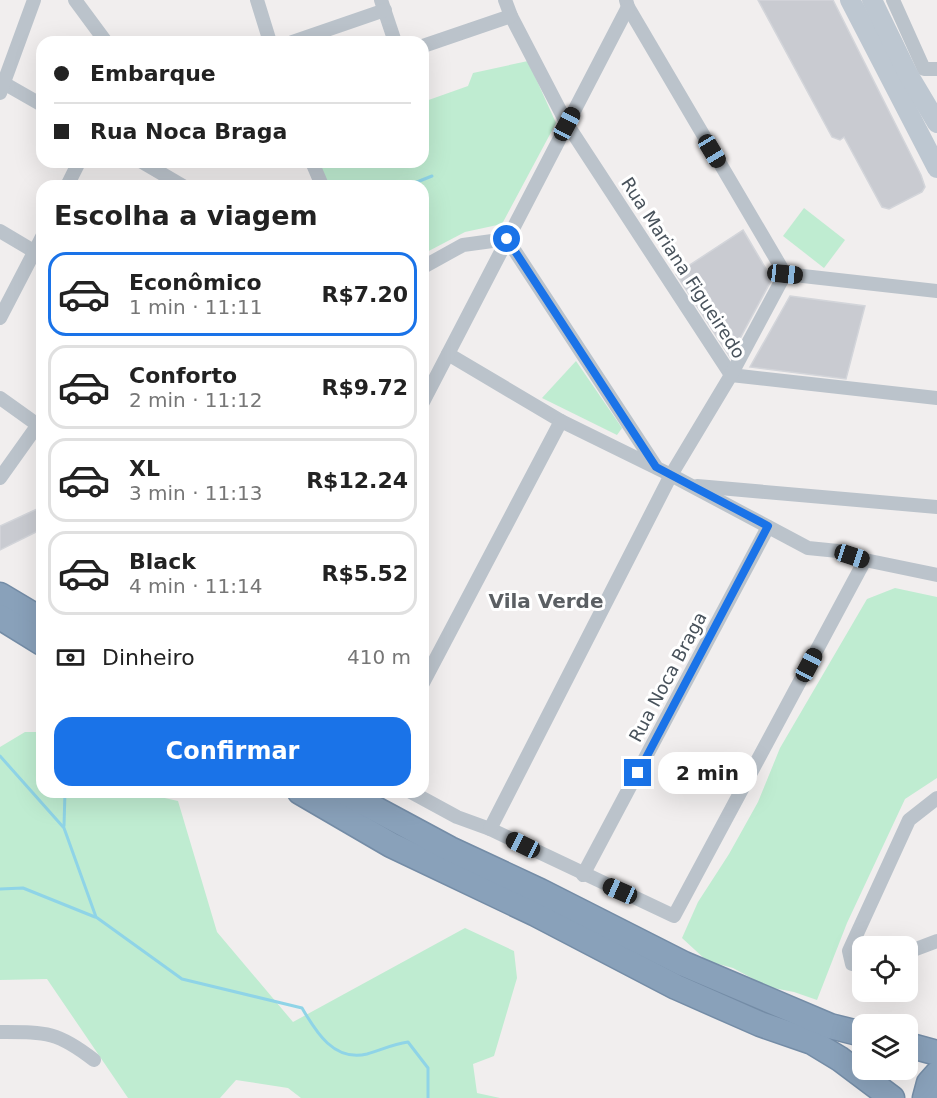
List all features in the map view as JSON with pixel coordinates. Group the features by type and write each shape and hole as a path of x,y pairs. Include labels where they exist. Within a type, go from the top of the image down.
{"highway":[{"path":"0,595 36,616"},
{"path":"0,617 36,639"},
{"path":"310,798 391,844 536,914 676,987 760,1024 812,1042 840,1059 892,1098"},
{"path":"355,798 450,849 540,891 684,964 830,1026 852,1032"},
{"path":"760,1024 829,1064 873,1098"},
{"path":"918,1041 937,1041"},
{"path":"918,1048 937,1053"},
{"path":"926,1098 930,1083 937,1074"}],"main road":[{"path":"850,0 937,168"},
{"path":"872,0 908,74 934,114"}],"street":[{"path":"34,0 2,86 36,102"},
{"path":"75,0 102,36"},
{"path":"257,0 268,36"},
{"name":"Rua Mariana Figueiredo","path":"506,0 511,16 567,124 731,375 937,398"},
{"path":"893,0 924,69 937,69"},
{"path":"429,390 627,3"},
{"path":"627,3 785,274"},
{"path":"307,36 383,5 393,36"},
{"path":"429,44 511,16"},
{"path":"152,168 173,180"},
{"path":"0,231 36,253"},
{"path":"429,264 463,245 507,239"},
{"path":"507,239 656,467"},
{"path":"0,318 36,257"},
{"path":"785,274 937,291"},
{"path":"490,829 672,475 731,375 785,274"},
{"path":"448,354 561,421 672,475 808,548 838,551 865,560 937,575"},
{"path":"0,398 36,421"},
{"path":"429,672 561,421"},
{"path":"0,478 36,429"},
{"path":"689,485 937,507"},
{"name":"Rua Noca Braga","path":"583,875 768,526"},
{"path":"422,798 457,817 490,829 583,875 674,916 865,560"},
{"path":"856,936 909,820 937,798"},
{"path":"918,948 937,941"},
{"path":"852,944 849,951 852,964"},
{"path":"0,1032 47,1032 71,1042 94,1060"}],"green space":[{"path":"528,61 556,123 502,224 465,232 429,251 429,180 319,180 314,168 429,168 429,100 468,86 473,73"},
{"path":"804,208 845,240 824,268 783,236"},
{"path":"576,361 622,428 617,435 542,398"},
{"path":"895,588 937,597 937,778 905,799 847,923 817,1000 794,992 768,987 733,968 707,961 682,938 698,902 729,854 758,802 780,748 867,599"},
{"path":"25,732 36,732 36,798 165,798 178,801 217,932 293,1022 465,928 514,951 517,978 494,1056 473,1064 477,1093 500,1098 301,1098 288,1088 236,1080 220,1098 128,1098 47,979 0,980 0,747"}],"building":[{"path":"758,0 833,0 921,175 925,187 922,192 889,209 882,207 844,137 840,140 832,137"},
{"path":"743,230 772,279 730,357 676,274"},
{"path":"790,296 865,306 846,379 750,367"},
{"path":"36,509 36,532 0,550 0,526"}],"waterway":[{"path":"422,180 432,176"},
{"path":"0,756 36,796"},
{"path":"37,798 64,828 96,917 182,979 302,1008 327,1043 345,1054 367,1054 408,1042 428,1068 428,1098"},
{"path":"64,826 65,798"},
{"path":"0,889 23,888 95,917"}],"district":[{"name":"Vila Verde","path":"546,601"}],"route":[{"path":"507,239 656,467 768,526 638,773"}]}
